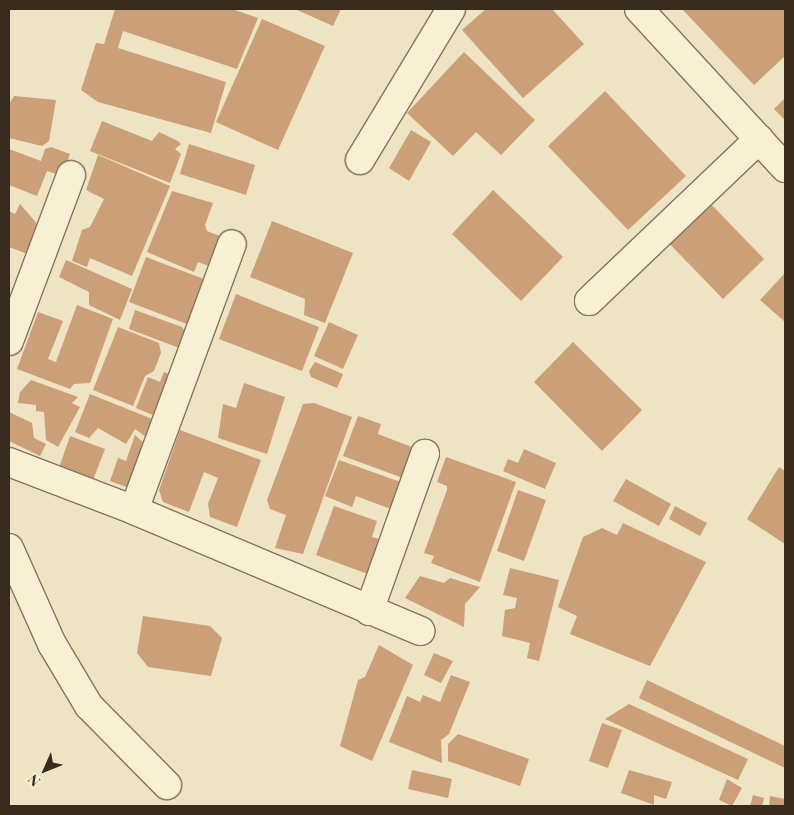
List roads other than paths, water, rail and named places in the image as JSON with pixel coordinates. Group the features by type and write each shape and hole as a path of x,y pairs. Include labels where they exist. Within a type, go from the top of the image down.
{"street":[{"path":"360,160 451,9"},
{"path":"652,13 785,168"},
{"path":"589,301 759,139"},
{"path":"9,341 71,175"},
{"path":"134,510 232,244"},
{"path":"369,611 425,454"},
{"path":"9,462 134,510 369,611 421,631"},
{"path":"9,548 52,644 89,706 167,786"}]}
